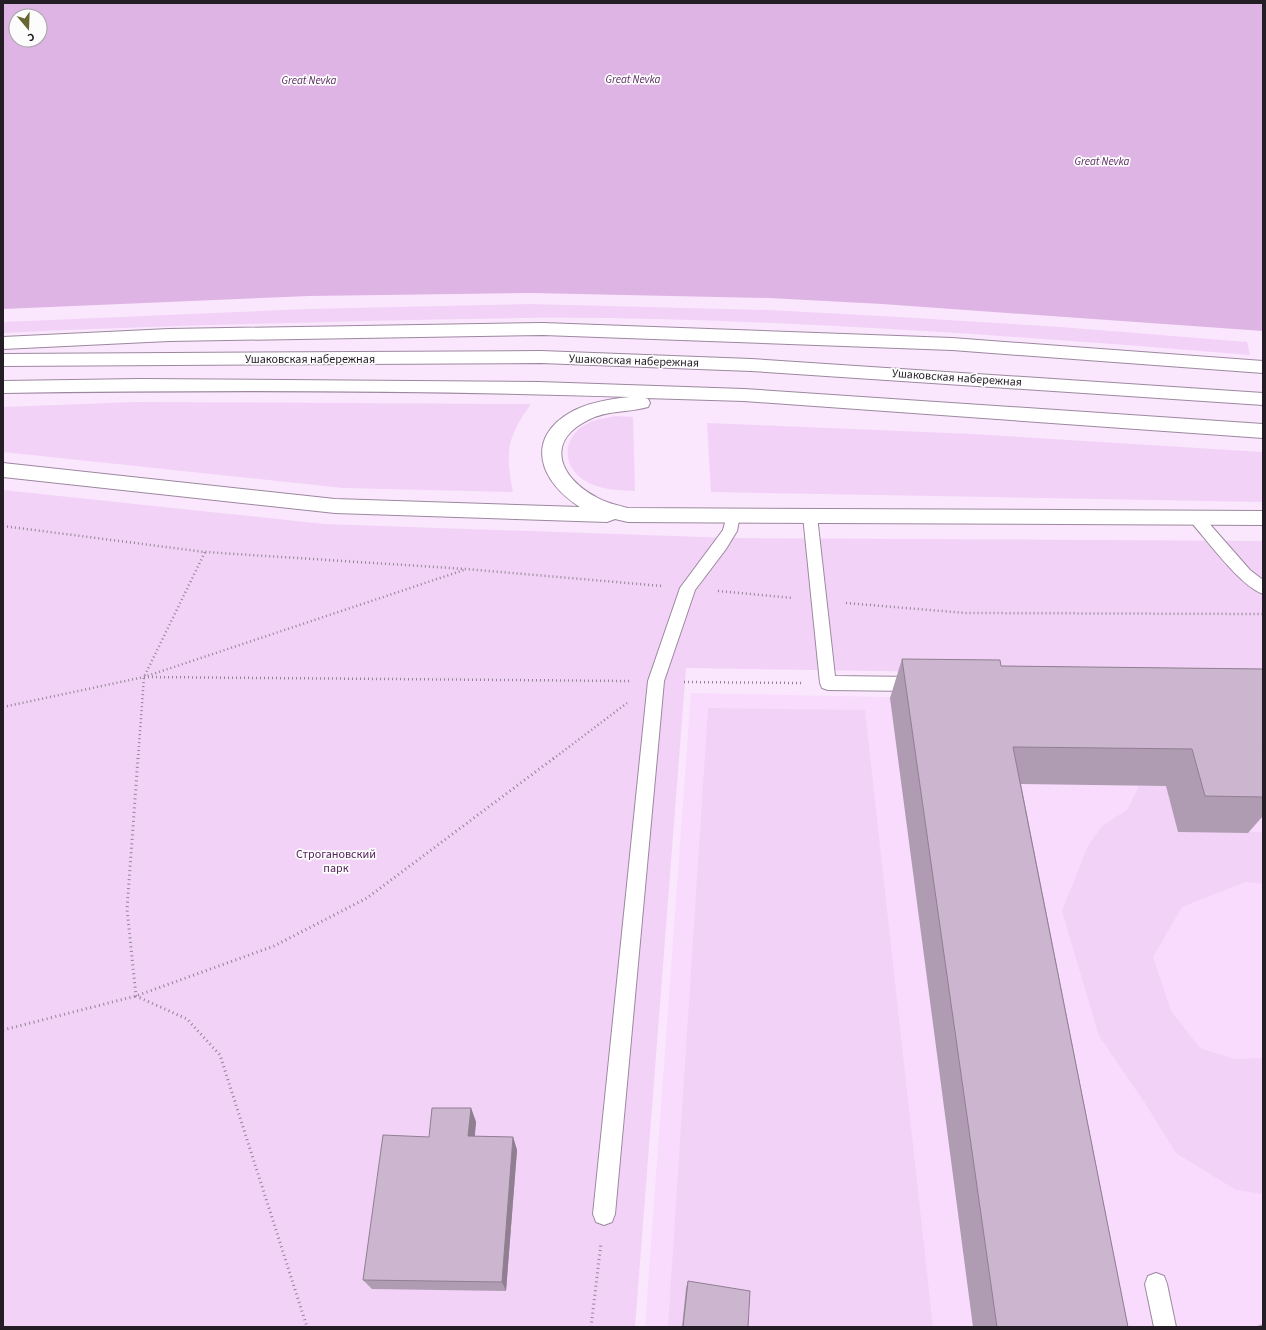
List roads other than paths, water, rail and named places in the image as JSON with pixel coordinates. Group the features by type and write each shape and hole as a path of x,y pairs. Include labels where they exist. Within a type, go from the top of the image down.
{"main road":[{"path":"3,342 169,335 543,329 952,344 1263,367"},
{"name":"Ушаковская набережная","path":"3,360 541,358 751,365 1263,399"},
{"path":"3,387 149,386 531,388 744,395 1263,431"},
{"path":"628,516 601,508 584,500 558,475 551,460 552,443 562,428 577,417 595,409 619,404 744,395"},
{"path":"3,470 335,506 628,516 733,515 1263,518"}],"lane":[{"path":"604,1214 656,681 688,588 727,536 730,531 733,515"},
{"path":"810,516 828,683 931,685"},
{"path":"1195,517 1245,574 1263,588"},
{"path":"1156,1284 1165,1327"}],"water":[{"name":"Great Nevka","path":"3,3 1263,3 1263,331 882,304 769,298 532,293 309,296 3,309"}],"park label":[{"name":"Строгановский парк","path":"336,861"}]}
